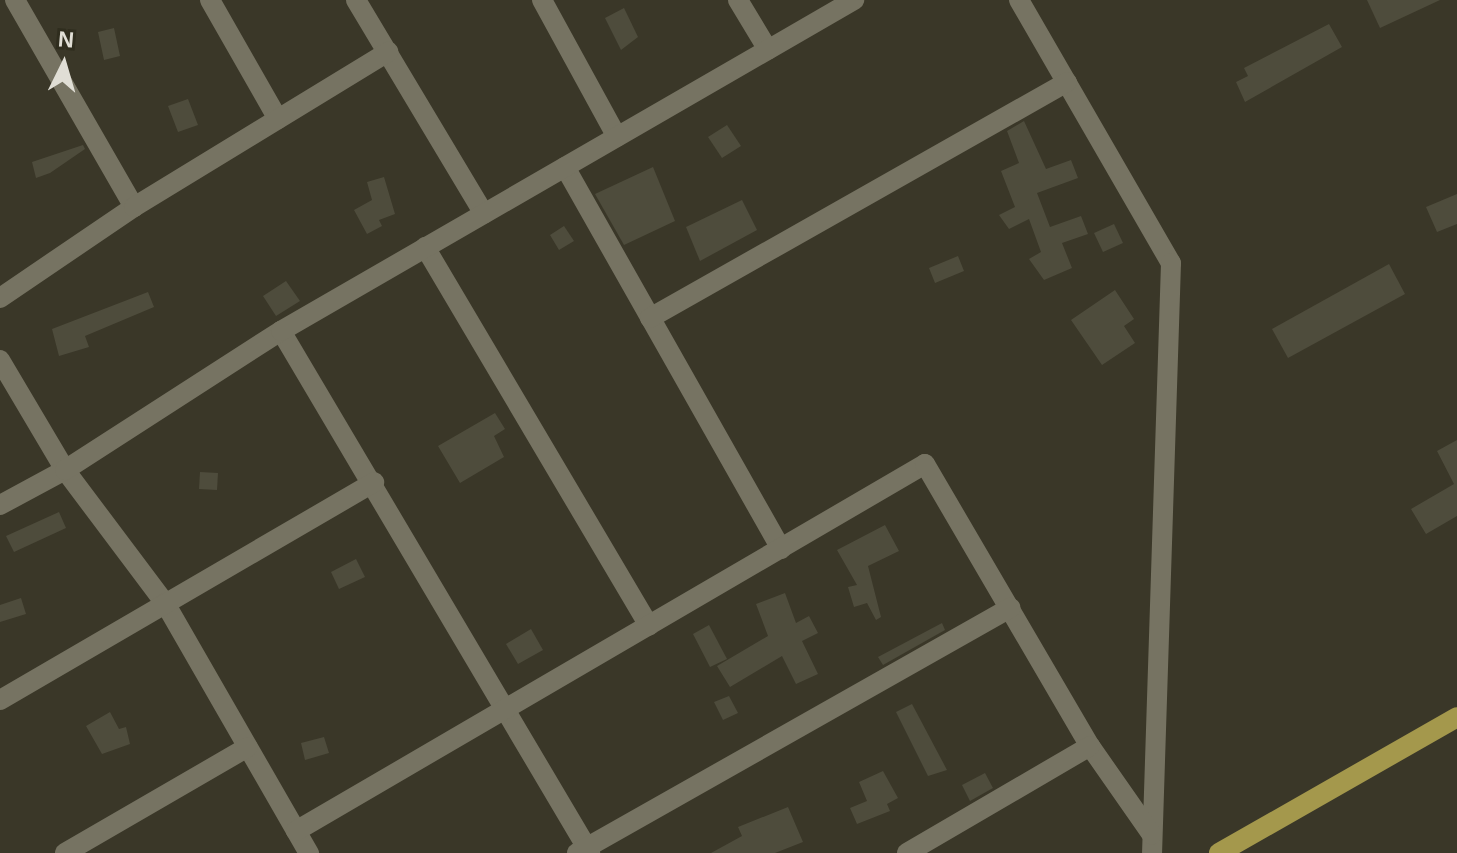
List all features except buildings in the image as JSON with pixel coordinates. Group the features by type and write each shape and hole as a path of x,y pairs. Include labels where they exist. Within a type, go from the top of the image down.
{"main road":[{"path":"1219,853 1457,717"}],"street":[{"path":"15,0 134,207"},
{"path":"210,0 278,119"},
{"path":"356,0 484,214"},
{"path":"542,0 617,137"},
{"path":"738,0 768,50"},
{"path":"0,505 65,470 281,331 854,0"},
{"path":"1019,0 1171,263 1152,844"},
{"path":"0,298 134,207 388,52"},
{"path":"650,318 1067,82"},
{"path":"565,167 781,549"},
{"path":"425,247 649,626"},
{"path":"281,331 374,482 506,709 584,851 1010,608"},
{"path":"0,360 65,470 165,603 309,853"},
{"path":"296,831 925,464 1090,746 1152,844"},
{"path":"0,700 374,482"},
{"path":"907,853 1090,746"},
{"path":"65,853 248,747"}]}
